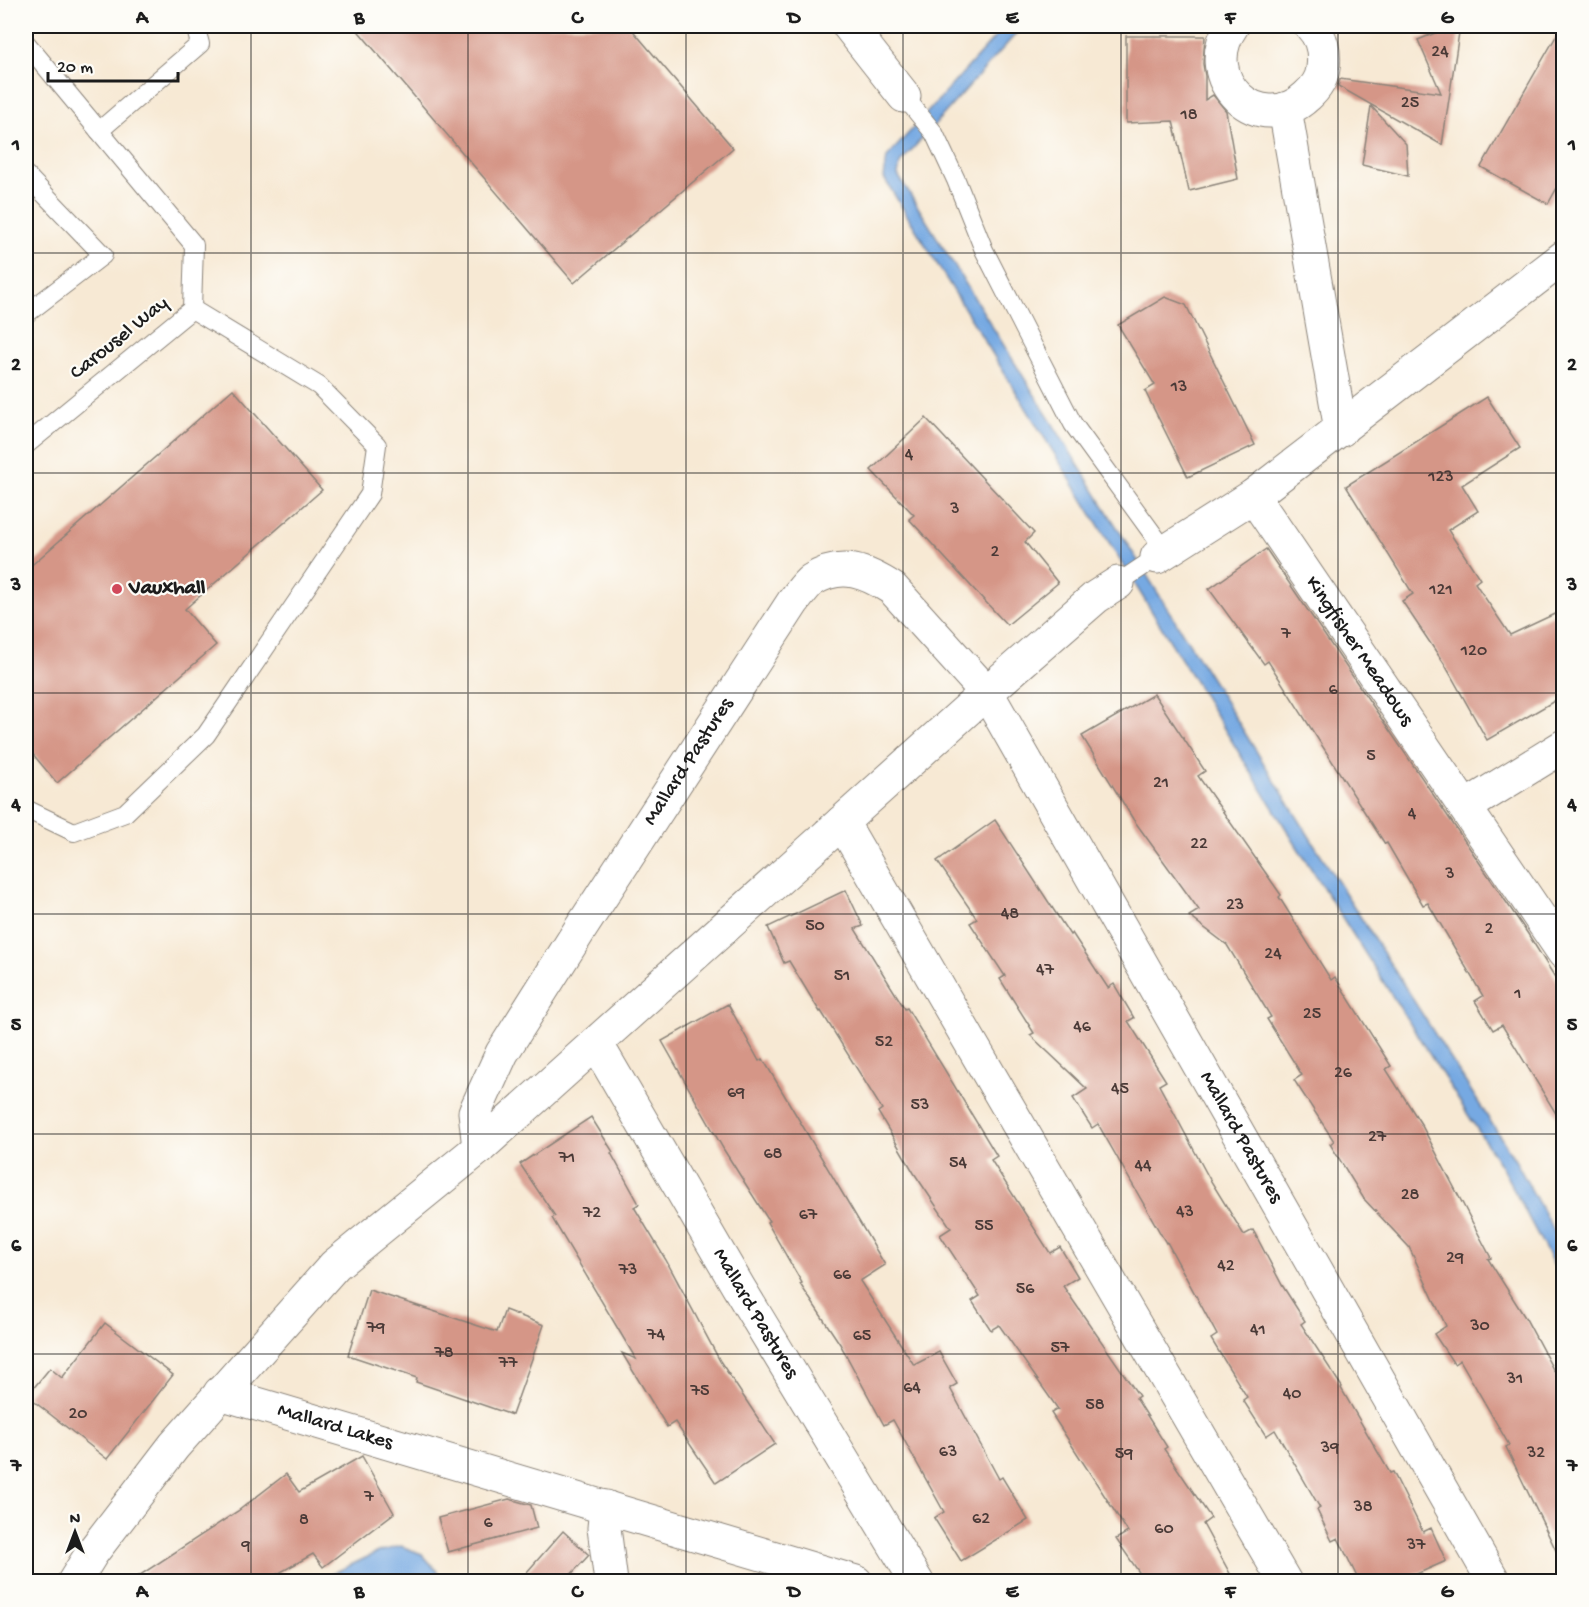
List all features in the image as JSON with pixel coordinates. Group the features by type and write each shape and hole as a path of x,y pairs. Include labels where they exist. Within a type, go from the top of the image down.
{"street":[{"path":"849,26 904,96"},
{"path":"1232,26 1225,36 1221,49 1220,67 1226,84 1237,98 1248,106 1265,111 1285,109 1301,102 1314,90 1323,73 1324,56 1320,38 1311,26"},
{"path":"1285,109 1341,430"},
{"path":"1162,555 1253,496 1563,257"},
{"name":"Kingfisher Meadows","path":"1253,496 1563,953"},
{"name":"Mallard Pastures","path":"479,1148 475,1112 502,1053 793,602 812,581 834,571 856,570 874,577 893,589 987,693 1494,1581"},
{"path":"74,1581 92,1553 168,1455 220,1393 335,1265 479,1148 987,693 1096,597 1118,583"},
{"path":"1464,807 1563,746"},
{"path":"842,822 1285,1581"},
{"name":"Mallard Pastures","path":"596,1042 739,1288 917,1581"},
{"name":"Mallard Lakes","path":"220,1393 606,1507"},
{"path":"611,1581 604,1528 606,1507 856,1581"}],"lane":[{"path":"26,43 99,131 200,44 195,26"},
{"path":"904,96 934,133 984,250 1073,424 1162,555 1118,583"},
{"name":"Carousel Way","path":"26,445 192,309 194,244 99,131"},
{"path":"26,175 103,255 26,314"},
{"path":"26,809 74,832 125,813 206,735 370,494 377,445 319,386 192,309"}],"water":[{"path":"1005,26 1023,26 900,163 898,175 1309,836 1515,1160 1563,1248 1563,1282 1502,1168 1296,845 884,178 887,157"},
{"path":"401,1546 422,1554 446,1581 317,1581 378,1552"}],"building":[{"path":"354,26 629,26 733,148 574,283"},
{"path":"1452,26 1460,26 1442,145 1338,86 1340,79 1441,93 1418,40"},
{"path":"1562,26 1563,177 1548,204 1481,167"},
{"path":"1126,36 1205,36 1203,64 1205,100 1213,95 1226,111 1238,179 1189,191 1173,121 1126,123"},
{"path":"1371,106 1406,144 1408,176 1362,165"},
{"path":"1165,297 1186,305 1255,445 1188,477 1145,391 1155,385 1118,325"},
{"name":"Vauxhall","path":"233,389 322,490 185,609 216,645 57,783 26,746 26,570"},
{"path":"1487,397 1520,448 1462,485 1478,511 1448,530 1480,579 1475,583 1510,635 1563,610 1563,696 1487,740 1445,665 1402,601 1413,594 1346,486"},
{"path":"926,418 1034,533 1025,542 1058,583 1007,625 909,519 914,515 871,470"},
{"path":"1266,549 1528,934 1563,990 1563,1125 1502,1025 1493,1030 1475,1001 1483,996 1428,903 1423,905 1387,843 1385,844 1268,661 1264,664 1209,589"},
{"path":"1154,694 1205,771 1198,776 1281,895 1279,897 1331,980 1335,977 1391,1066 1386,1069 1421,1124 1491,1258 1488,1259 1526,1319 1563,1388 1563,1565 1506,1447 1509,1445 1460,1360 1454,1364 1434,1334 1446,1326 1409,1247 1364,1199 1330,1144 1334,1141 1294,1080 1302,1075 1267,1019 1271,1017 1227,945 1189,916 1199,910 1133,819 1082,736"},
{"path":"995,820 1070,935 1072,933 1108,988 1114,984 1134,1018 1128,1021 1166,1081 1159,1085 1209,1178 1244,1235 1253,1230 1282,1285 1305,1321 1301,1324 1342,1387 1390,1473 1393,1472 1423,1532 1431,1528 1446,1561 1401,1581 1359,1581 1338,1538 1332,1541 1317,1510 1320,1508 1275,1430 1266,1436 1243,1400 1247,1397 1211,1339 1217,1335 1167,1242 1098,1124 1092,1128 1073,1098 1087,1089 1030,1035 1034,1033 1000,979 1005,976 970,923 977,919 937,861"},
{"path":"846,890 863,926 855,929 905,1009 907,1008 997,1156 991,1160 1050,1253 1060,1247 1078,1277 1063,1286 1139,1396 1136,1398 1167,1447 1164,1449 1211,1518 1203,1524 1234,1581 1145,1581 1116,1539 1128,1532 1051,1413 1058,1409 999,1325 991,1330 972,1301 980,1296 940,1235 951,1228 914,1173 878,1112 882,1109 821,1011 789,961 784,963 768,927"},
{"path":"728,1004 759,1061 763,1059 885,1265 860,1281 914,1365 939,1352 957,1384 950,1388 999,1479 1002,1477 1028,1520 961,1561 934,1518 944,1512 893,1420 884,1425 840,1344 800,1284 802,1283 767,1222 769,1221 724,1150 662,1041"},
{"path":"591,1117 613,1152 611,1153 639,1204 634,1207 666,1260 720,1361 775,1444 716,1483 675,1422 667,1427 622,1353 636,1359 552,1218 555,1216 520,1164"},
{"path":"369,1290 497,1332 505,1310 544,1325 512,1415 416,1382 417,1378 348,1355"},
{"path":"105,1323 173,1375 107,1459 27,1396 50,1368 62,1378"},
{"path":"362,1456 394,1513 323,1567 313,1554 265,1581 131,1581 238,1511 286,1474 299,1492"},
{"path":"509,1499 531,1505 537,1528 448,1552 438,1518"},
{"path":"563,1531 589,1555 565,1581 519,1581"}],"place":[{"name":"Vauxhall","path":"117,589"}]}
